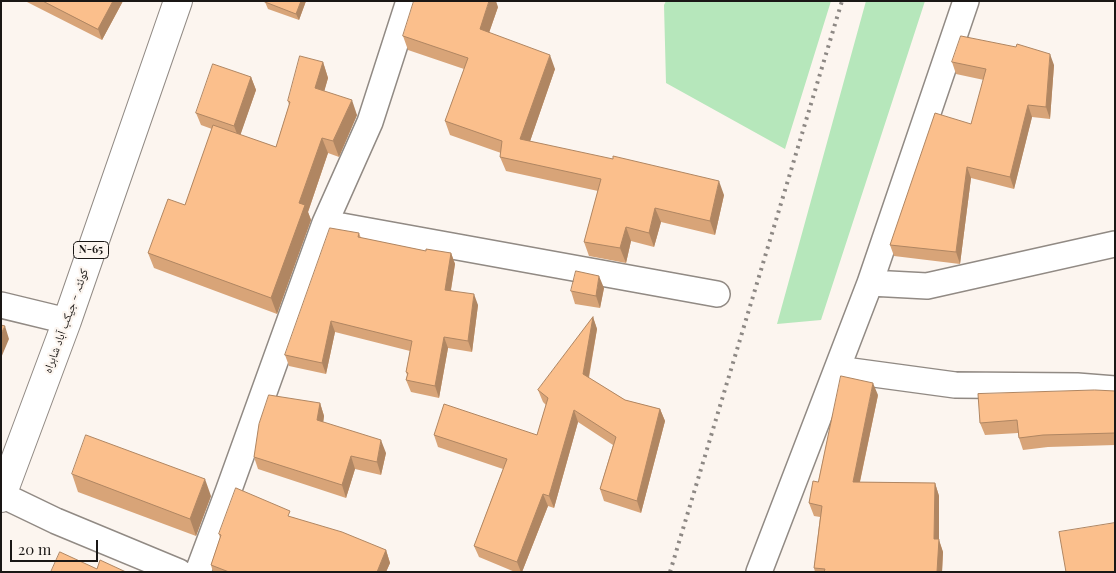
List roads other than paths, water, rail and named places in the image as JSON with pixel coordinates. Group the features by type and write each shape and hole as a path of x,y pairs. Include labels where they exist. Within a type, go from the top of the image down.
{"highway":[{"name":"کوئٹہ - جیکب آباد شاہراہ","path":"2,496 67,321 178,1"}],"street":[{"path":"198,572 325,223 370,122 409,1"},
{"path":"759,572 870,283 966,1"},
{"path":"325,223 717,294"},
{"path":"870,283 926,286 1115,244"},
{"path":"1,305 67,321"},
{"path":"837,369 955,385 1115,388"},
{"path":"2,496 56,521 179,572"}],"railway":[{"path":"670,572 842,1"}]}
